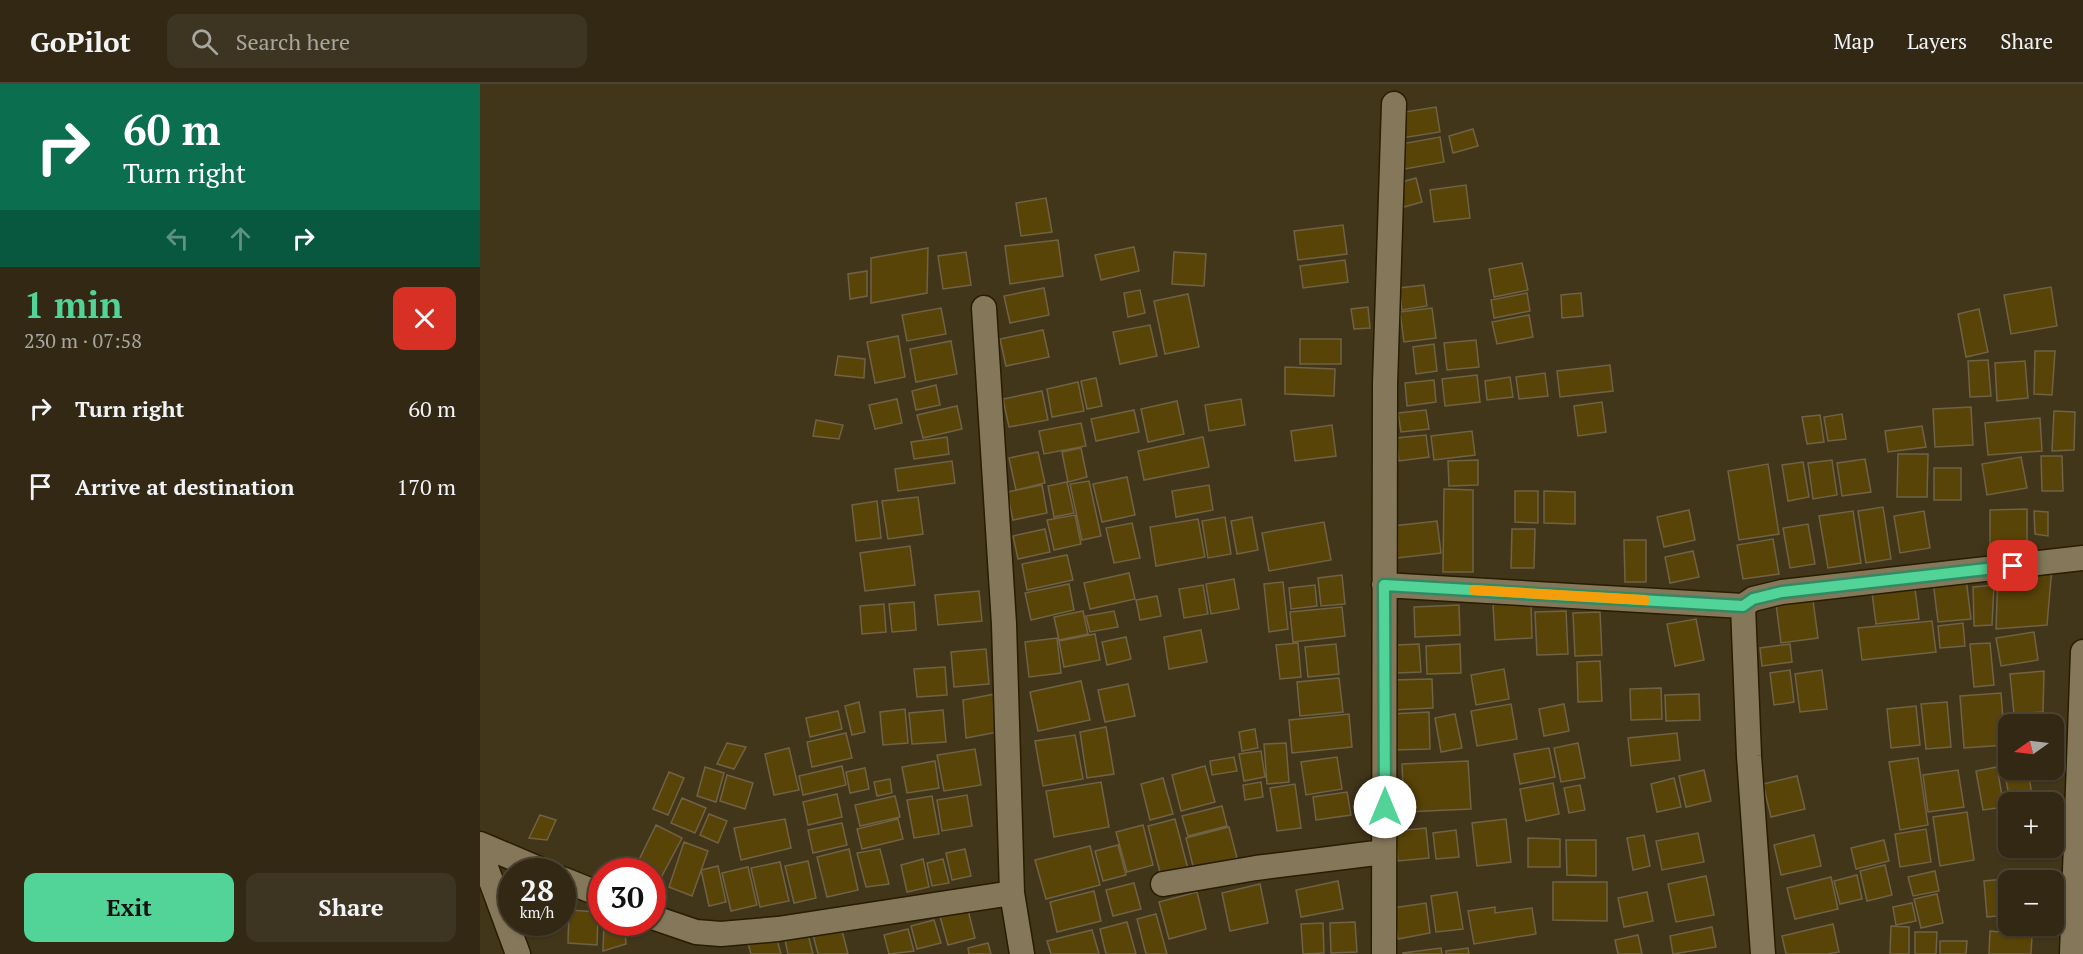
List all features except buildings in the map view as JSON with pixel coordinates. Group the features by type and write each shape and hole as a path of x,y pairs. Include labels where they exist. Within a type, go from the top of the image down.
{"street":[{"path":"1384,954 1385,384 1394,104"},
{"path":"984,308 1004,624 1012,893 1022,954"},
{"path":"1384,585 1743,606 1753,599 1782,592 2083,558"},
{"path":"1743,606 1749,756 1763,954"},
{"path":"2072,954 2083,652"},
{"path":"480,843 514,858"},
{"path":"480,851 518,954"},
{"path":"1163,884 1256,868 1384,852"},
{"path":"666,922 696,932 721,934 778,928 1012,893"}],"slow traffic":[{"path":"1474,590 1645,600"}],"route":[{"path":"1385,807 1384,585 1743,606 1764,595 1782,592 2013,566"}]}
